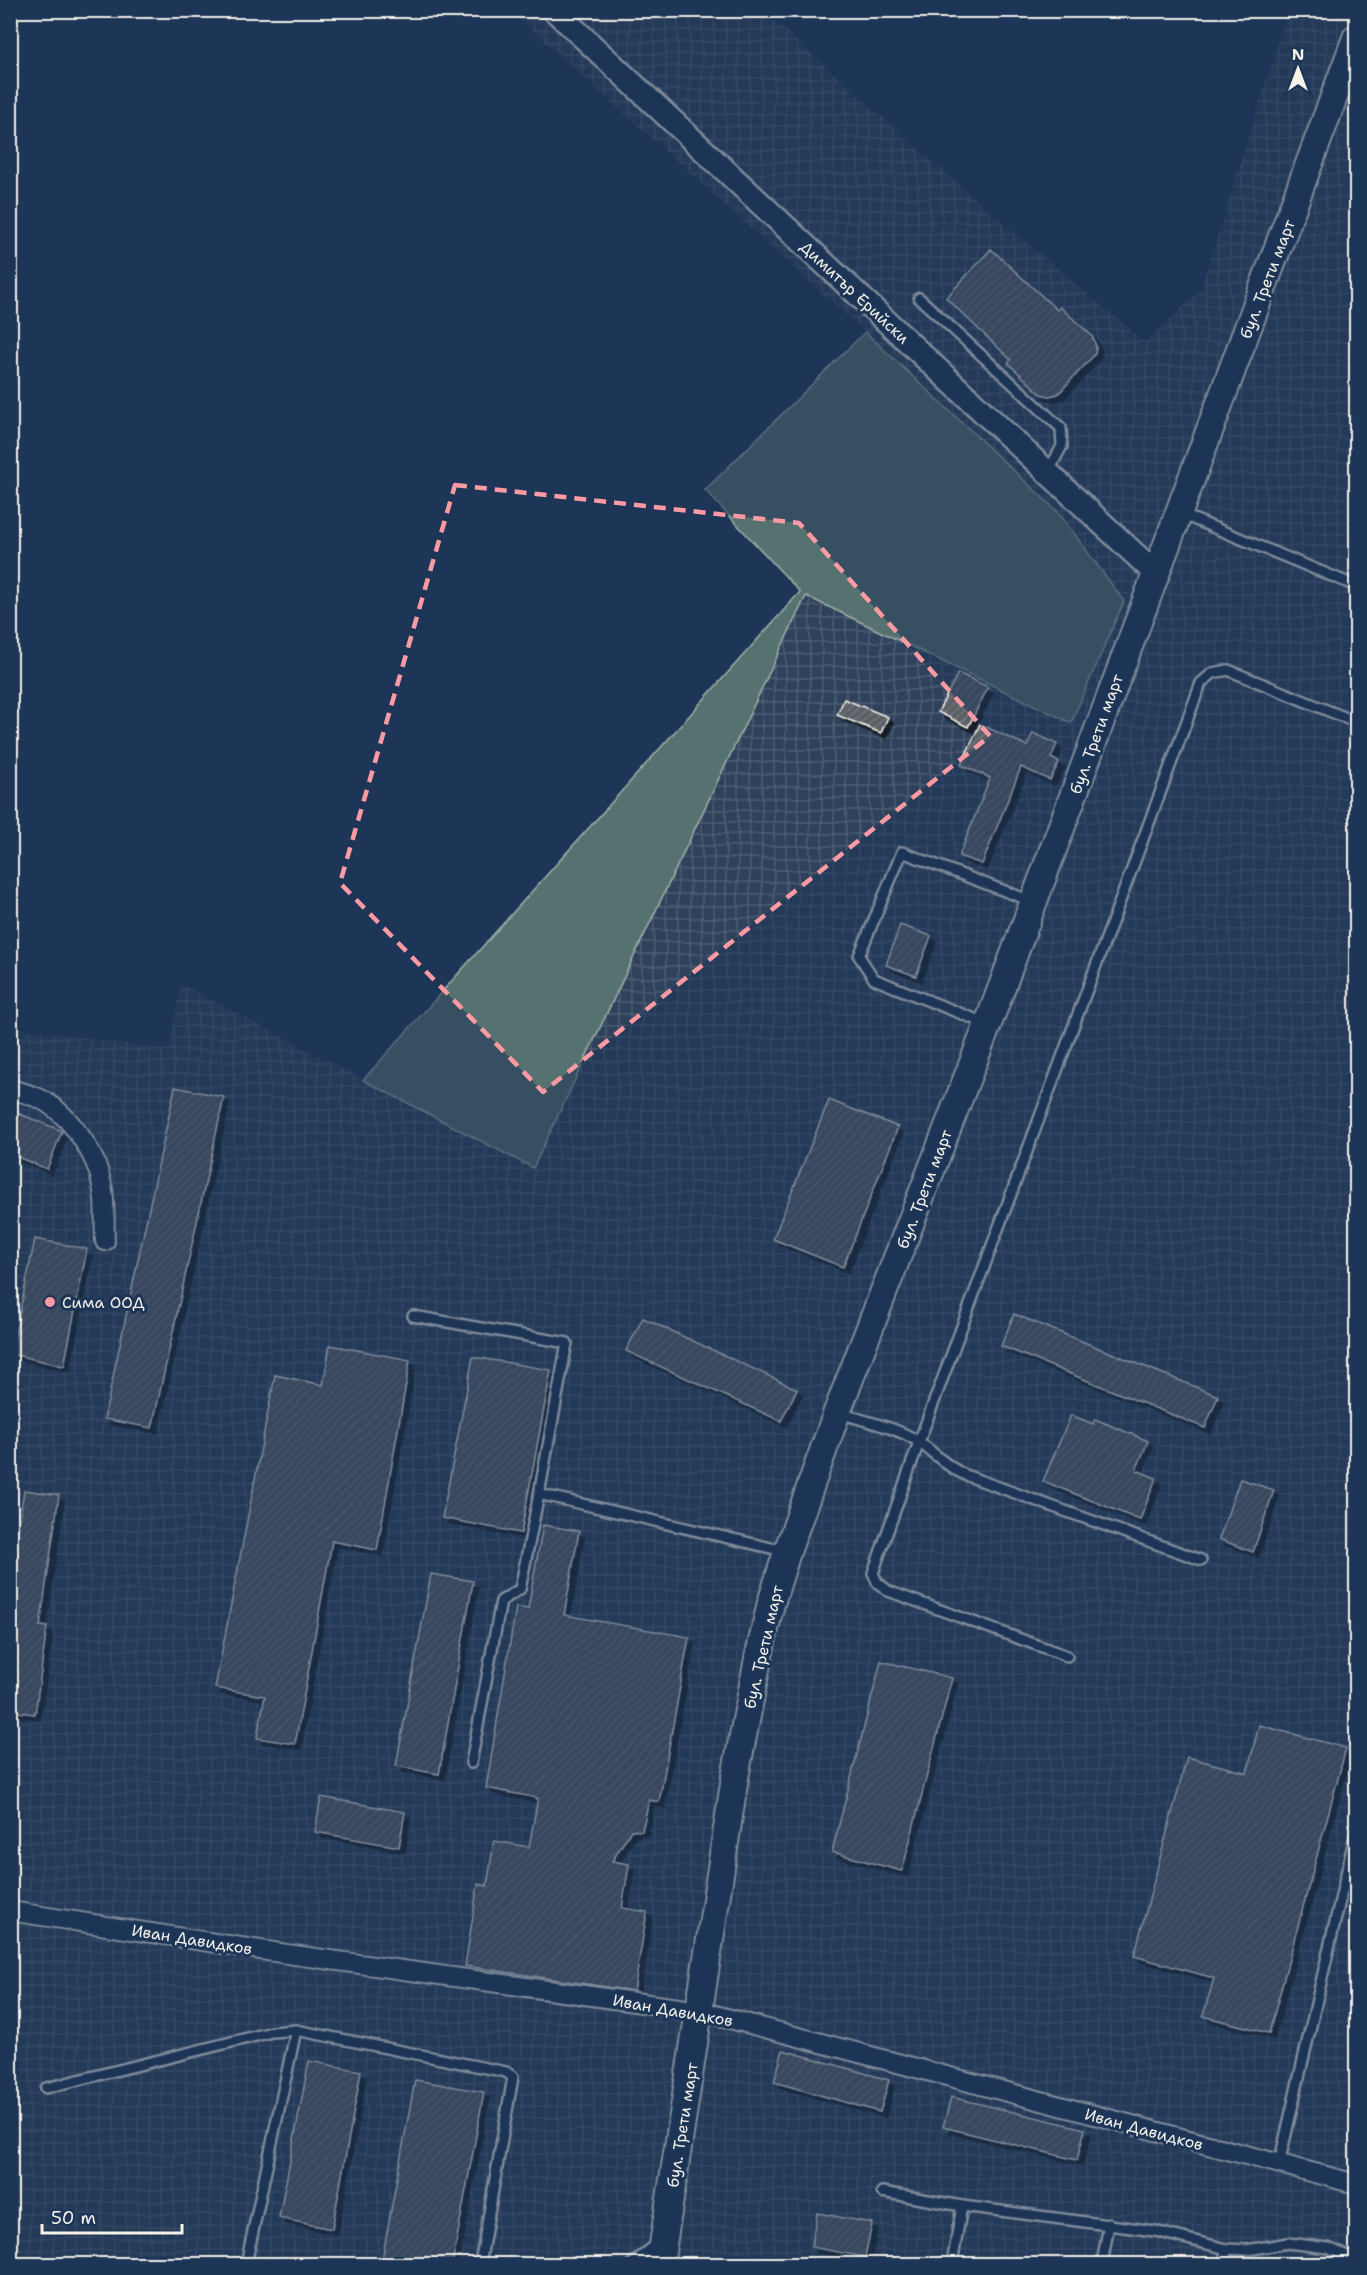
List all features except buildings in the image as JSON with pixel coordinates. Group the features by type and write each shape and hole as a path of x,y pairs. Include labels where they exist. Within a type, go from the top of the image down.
{"main road":[{"name":"бул. Трети март","path":"660,2265 735,1777 758,1659 771,1603 787,1551 837,1412 1034,902 1317,148 1356,38"},
{"name":"бул. Трети март","path":"1317,148 1356,68"}],"street":[{"name":"Димитър Ерийски","path":"554,10 1156,574"},
{"path":"10,1089 37,1097 51,1105 81,1138 102,1182 105,1241"},
{"name":"Иван Давидков","path":"10,1911 287,1954 700,2012 1356,2184"}],"lane":[{"path":"919,298 1061,428 1062,447 1048,472"},
{"path":"1179,513 1356,586"},
{"path":"1067,1656 888,1591 877,1582 873,1573 919,1442 1201,683 1213,673 1228,670 1356,722"},
{"path":"988,1024 874,979 859,956 902,852 1034,902"},
{"path":"413,1316 567,1343 520,1589 501,1602 471,1762"},
{"path":"837,1412 904,1434 919,1442 948,1467 965,1475 1201,1560"},
{"path":"539,1494 787,1551"},
{"path":"1280,2164 1356,1832"},
{"path":"46,2088 281,2029 296,2030 510,2073 514,2081 480,2265"},
{"path":"246,2265 296,2030"},
{"path":"882,2192 962,2206 1155,2231 1227,2249 1247,2250 1288,2242 1329,2248 1356,2260"},
{"path":"952,2265 962,2206"},
{"path":"1102,2265 1109,2224"},
{"path":"632,2265 664,2239"},
{"path":"1223,2265 1227,2249"}],"highlighted area":[{"path":"455,485 799,523 990,736 543,1092 340,883"}],"shaded area":[{"path":"511,11 763,11 976,200 1145,342 1200,291 1288,11 1356,11 1356,2264 11,2264 11,1027 169,1050 181,984 533,1168 806,596 1071,722 1124,602 1058,512 865,332"}],"green space":[{"path":"865,332 1058,512 1124,601 1071,723 806,596 533,1168 363,1080 800,592 705,490"}],"place":[{"name":"Сима ООД","path":"50,1302"}]}
